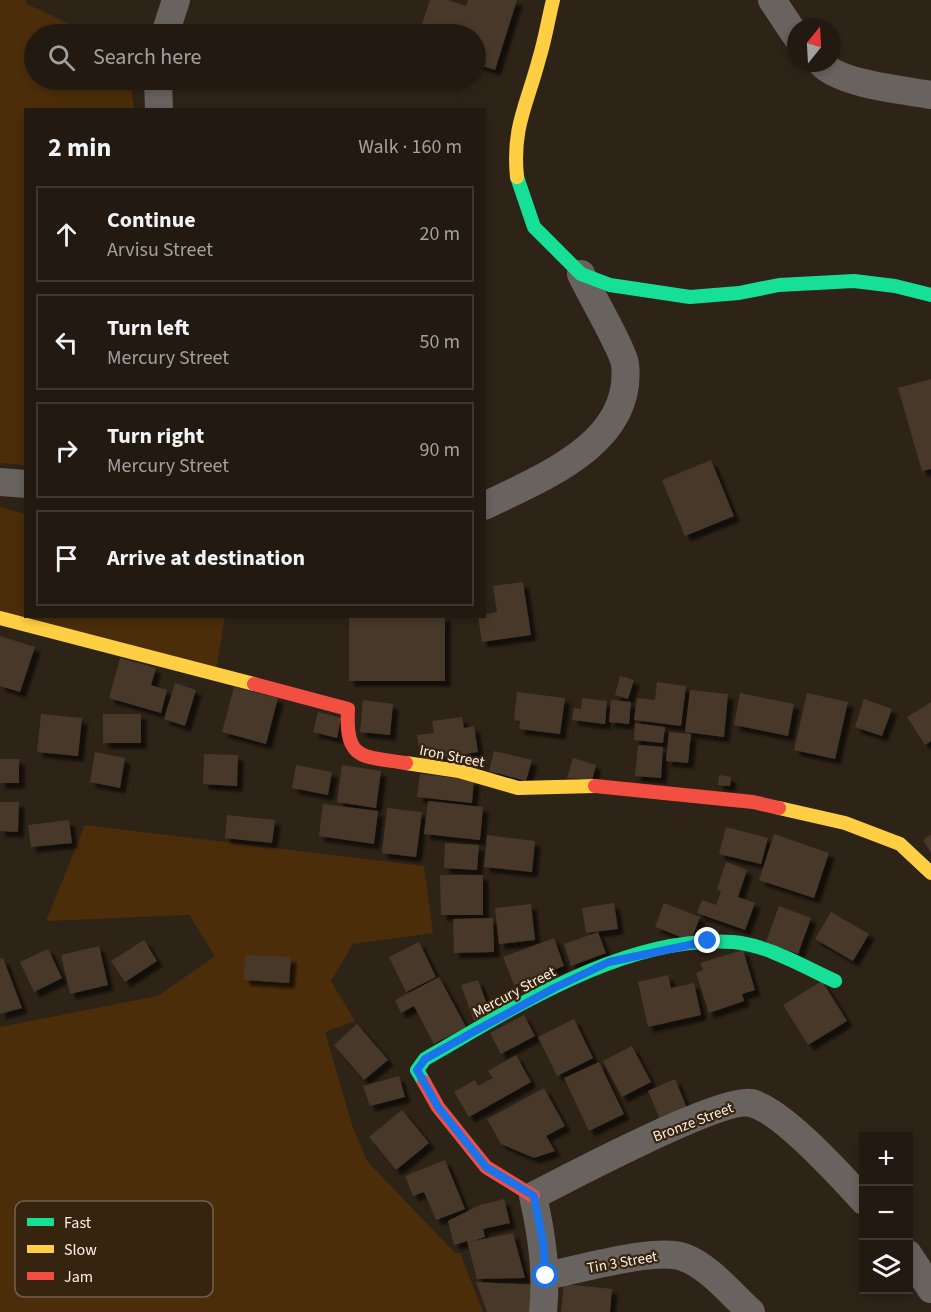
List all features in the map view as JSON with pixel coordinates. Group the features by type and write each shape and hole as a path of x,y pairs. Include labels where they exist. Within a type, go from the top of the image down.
{"street":[{"path":"168,24 176,0"},
{"path":"486,505 549,474 592,445 612,421 624,396 625,362 581,274 534,227 517,178 514,150 519,118 539,61 554,0"},
{"path":"772,0 787,22"},
{"path":"833,72 871,84 931,95"},
{"path":"158,90 159,108"},
{"path":"581,274 610,285 690,297 739,293 779,285 854,281 895,286 931,295"},
{"path":"0,482 24,484"},
{"name":"Iron Street","path":"0,618 348,709 348,740 352,751 366,757 459,771 518,788 599,786 634,788 753,802 845,823 900,844 931,873"},
{"name":"Mercury Street","path":"534,1196 486,1167 445,1115 417,1070 425,1059 556,987 609,962 670,948 708,941 735,942 800,965 835,981"},
{"name":"Bronze Street","path":"534,1196 632,1147 722,1108 748,1103 763,1107 779,1119 825,1160 859,1196"},
{"path":"534,1196 543,1242 546,1276 543,1312"},
{"name":"Tin 3 Street","path":"546,1276 659,1254 682,1257 704,1269 751,1312"},
{"path":"913,1260 931,1289"}],"shaded area":[{"path":"0,0 26,0 25,3 70,24 24,24 24,90 132,90 135,108 24,108 24,465 0,463"},
{"path":"0,507 24,514 24,618 225,618 215,676 0,623"},
{"path":"85,825 424,866 433,933 353,944 331,981 355,1021 325,1032 352,1125 367,1161 455,1253 460,1253 483,1312 0,1312 0,1027 158,996 215,956 189,915 46,921"}],"building":[{"path":"430,0 447,0 466,6 468,0 517,0 495,70 486,67 486,24 422,24"},
{"path":"931,379 931,469 922,471 898,388"},
{"path":"711,460 734,516 685,536 662,480"},
{"path":"523,582 531,635 482,642 478,618 486,618 486,614 497,612 493,586"},
{"path":"349,618 445,618 445,681 349,681"},
{"path":"0,636 35,647 20,692 0,686"},
{"path":"120,658 156,668 151,685 167,690 161,713 109,698"},
{"path":"620,676 634,680 628,699 615,695"},
{"path":"657,682 686,686 681,726 634,720 637,698 655,700"},
{"path":"175,683 196,690 185,726 164,719"},
{"path":"234,687 278,698 266,744 222,732"},
{"path":"690,690 728,694 724,737 685,732"},
{"path":"517,692 565,698 560,734 519,729 520,721 514,720"},
{"path":"740,693 794,704 788,736 734,725"},
{"path":"807,693 848,702 835,759 794,750"},
{"path":"582,698 607,701 605,724 572,720 574,708 581,709"},
{"path":"864,699 892,709 882,736 855,727"},
{"path":"363,700 393,704 390,735 360,732"},
{"path":"611,700 631,702 629,724 609,722"},
{"path":"931,702 931,741 925,745 907,717"},
{"path":"318,712 341,718 337,738 313,732"},
{"path":"41,714 82,718 78,756 37,752"},
{"path":"103,714 141,714 141,743 103,743"},
{"path":"462,717 464,728 474,726 478,752 421,761 417,735 434,733 432,721"},
{"path":"635,723 665,727 663,743 634,740"},
{"path":"669,732 691,734 688,763 666,761"},
{"path":"638,745 663,747 661,778 635,776"},
{"path":"494,751 532,760 526,781 489,771"},
{"path":"95,752 125,758 120,788 90,782"},
{"path":"204,754 238,755 237,786 203,784"},
{"path":"573,758 596,765 592,780 567,778"},
{"path":"0,759 19,759 19,783 0,783"},
{"path":"296,765 332,772 328,795 292,788"},
{"path":"342,765 381,771 376,808 337,802"},
{"path":"420,774 474,780 472,803 417,797"},
{"path":"719,775 731,777 730,786 718,785"},
{"path":"428,801 483,807 480,840 424,834"},
{"path":"0,802 19,802 18,832 0,831"},
{"path":"323,804 378,811 374,844 319,836"},
{"path":"387,808 422,812 416,857 382,853"},
{"path":"227,815 275,820 272,843 225,838"},
{"path":"69,820 72,843 31,847 28,825"},
{"path":"726,827 768,838 761,864 719,854"},
{"path":"774,834 829,853 814,898 759,880"},
{"path":"931,834 931,853 923,840"},
{"path":"487,835 535,841 532,872 484,867"},
{"path":"445,843 479,845 477,870 444,868"},
{"path":"726,862 747,870 738,897 755,903 745,930 697,913 702,900 716,905 721,891 717,889"},
{"path":"440,875 483,875 483,915 441,915"},
{"path":"614,903 618,929 586,933 582,908"},
{"path":"664,903 700,917 691,941 655,927"},
{"path":"531,904 535,940 499,944 495,908"},
{"path":"779,906 811,918 798,954 766,942"},
{"path":"831,912 869,934 853,961 815,939"},
{"path":"493,918 494,952 454,953 453,919"},
{"path":"598,932 606,953 571,966 564,944"},
{"path":"554,938 564,966 514,985 503,957"},
{"path":"144,940 157,961 125,982 111,961"},
{"path":"419,942 436,977 406,992 389,957"},
{"path":"99,946 108,985 70,994 61,955"},
{"path":"48,949 62,978 34,992 20,962"},
{"path":"743,950 755,990 742,994 744,1001 709,1013 696,973 703,970 700,963"},
{"path":"245,955 291,957 289,983 244,980"},
{"path":"3,958 22,1008 0,1014 0,959"},
{"path":"668,975 671,988 694,983 701,1015 648,1027 638,982"},
{"path":"439,977 466,1027 434,1044 414,1006 401,1013 395,1000"},
{"path":"478,980 491,1015 474,1021 461,985"},
{"path":"822,981 847,1021 808,1045 783,1005"},
{"path":"524,1015 535,1036 501,1054 490,1033"},
{"path":"574,1019 593,1058 557,1076 538,1037"},
{"path":"357,1024 388,1060 364,1080 334,1045"},
{"path":"632,1046 651,1082 622,1097 603,1061"},
{"path":"516,1055 531,1082 469,1117 454,1092 475,1080 478,1086 493,1078 488,1071"},
{"path":"599,1062 624,1114 589,1131 564,1078"},
{"path":"399,1076 405,1097 370,1106 363,1086"},
{"path":"675,1079 687,1108 660,1119 648,1091"},
{"path":"544,1088 565,1126 546,1136 555,1151 534,1158 501,1144 487,1119"},
{"path":"402,1110 429,1143 396,1170 369,1137"},
{"path":"445,1160 465,1209 436,1220 424,1192 413,1196 405,1176"},
{"path":"504,1199 510,1223 483,1229 485,1237 473,1241 513,1233 525,1278 477,1279 467,1241 454,1245 448,1221 480,1205"},
{"path":"476,1282 540,1285 539,1312 487,1312"},
{"path":"564,1284 612,1289 610,1312 561,1312"}],"traffic: fast":[{"path":"517,177 534,227 581,274 610,285 690,297 739,293 779,285 854,281 895,286 931,295"},
{"path":"424,1082 417,1070 425,1059 459,1039 533,997 572,978 612,962 652,950 693,943 746,944 786,957 835,981"}],"traffic: slow":[{"path":"517,177 519,130 553,0"},
{"path":"0,618 254,684"},
{"path":"406,763 459,771 518,788 595,786"},
{"path":"779,808 845,823 900,844 931,873"}],"traffic: jam":[{"path":"254,684 348,709 350,738 353,747 359,753 368,757 406,763"},
{"path":"595,786 753,802 779,808"},
{"path":"424,1082 438,1107 486,1167 533,1196"}],"route":[{"path":"546,1276 543,1242 534,1196 486,1167 438,1107 417,1070 425,1059 556,987 609,962 708,941"}]}
